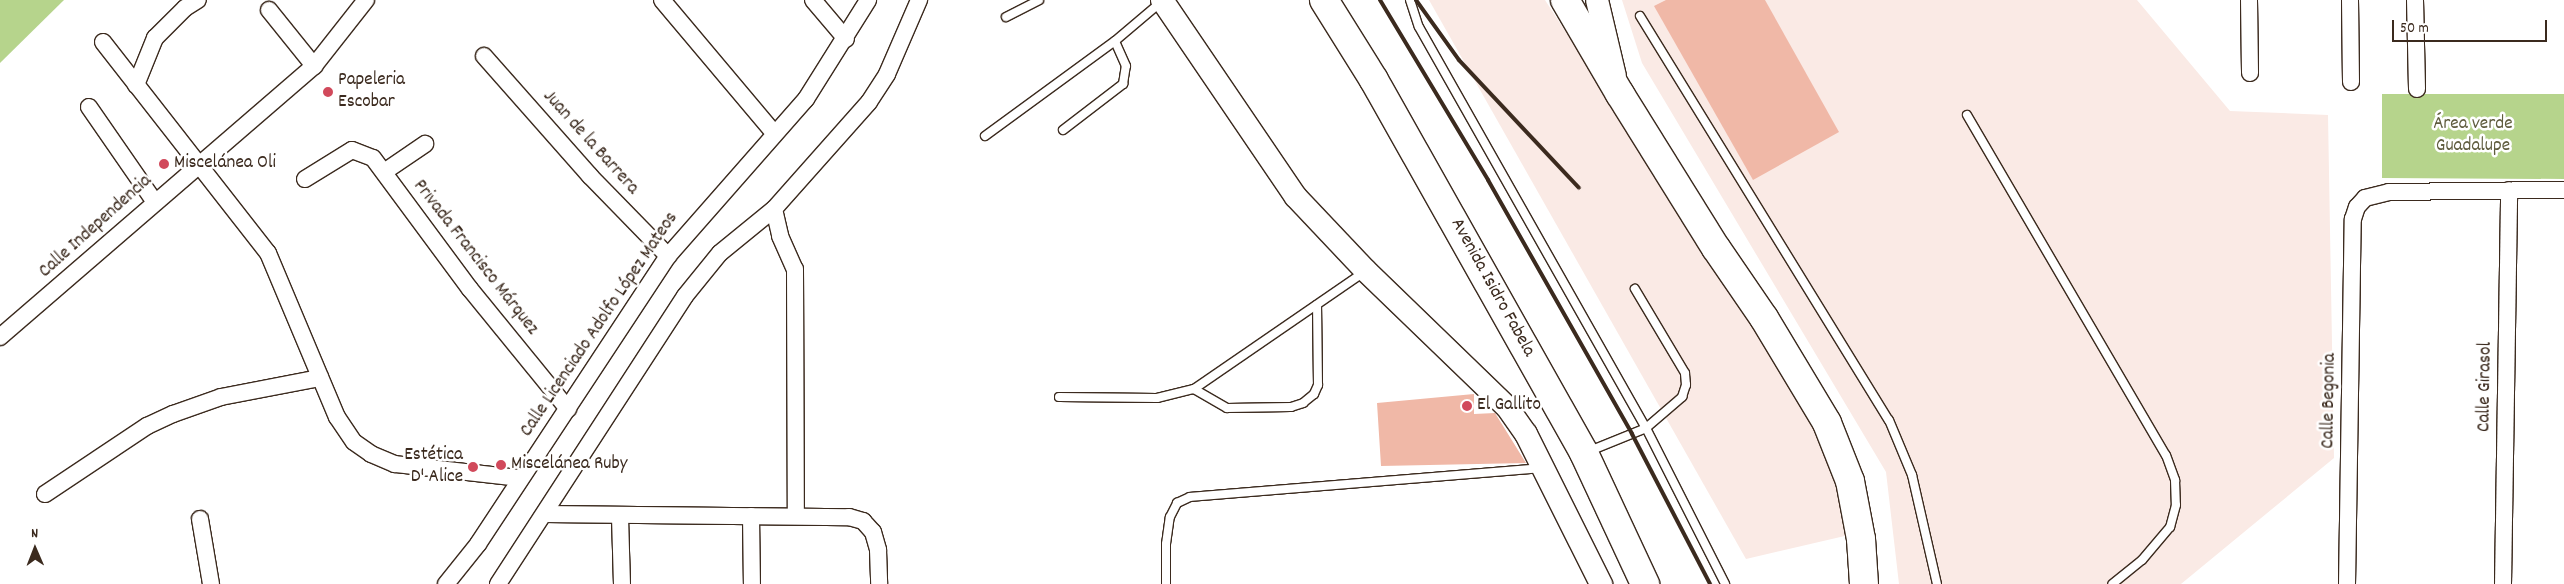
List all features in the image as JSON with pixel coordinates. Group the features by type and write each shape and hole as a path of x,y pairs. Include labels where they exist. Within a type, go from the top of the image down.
{"highway":[{"name":"Avenida Isidro Fabela","path":"1324,0 1374,80 1584,453 1634,556 1645,584"},
{"path":"1565,0 1620,94 1716,248 1764,318 1827,423 1850,481 1861,539 1864,584"},
{"path":"1634,556 1651,584"}],"main road":[{"path":"1162,0 1291,190 1365,270 1507,407 1526,434 1601,584"},
{"path":"1597,0 1620,94"}],"street":[{"name":"Calle Independencia","path":"3,328 314,66 366,0"},
{"path":"662,0 774,133"},
{"path":"813,0 846,39"},
{"name":"Calle Licenciado Adolfo López Mateos","path":"446,584 478,544 518,478 568,409 668,256 774,133 806,99 846,39 868,0"},
{"path":"498,584 546,514 685,296 720,253 774,209 869,102 887,74 919,0"},
{"path":"2249,0 2250,73"},
{"path":"2350,0 2352,82"},
{"path":"2415,0 2417,89"},
{"path":"136,85 155,38 188,2"},
{"path":"269,10 314,66"},
{"path":"103,42 198,165 248,222 268,253 337,417 354,442 371,454 395,464 420,469 518,478"},
{"name":"Juan de la Barrera","path":"484,56 590,176 668,256"},
{"path":"89,107 154,201"},
{"path":"384,172 425,144"},
{"name":"Privada Francisco Márquez","path":"305,179 341,154 352,150 362,152 384,172 470,289 568,409"},
{"path":"2509,190 2564,190"},
{"name":"Calle Begonia","path":"2347,584 2353,219 2357,207 2366,198 2378,194 2509,190"},
{"name":"Calle Girasol","path":"2503,584 2509,190"},
{"path":"774,209 780,236 795,269 796,515"},
{"path":"45,494 147,426 173,414 221,397 320,378"},
{"path":"546,514 849,517 863,520 873,532 878,550 879,584"},
{"path":"620,516 622,584"},
{"path":"751,516 752,584"},
{"path":"200,519 211,584"}],"lane":[{"path":"1006,18 1039,0"},
{"path":"985,136 1115,41 1162,0"},
{"path":"1410,0 1424,35 1646,428 1725,584"},
{"path":"1640,16 1889,420 1912,475 1937,584"},
{"path":"1063,130 1123,84 1126,66 1115,41"},
{"path":"1967,115 2166,455 2175,480 2176,505 2170,527 2142,560 2112,584"},
{"path":"1059,397 1157,398 1194,389 1365,270"},
{"path":"1584,453 1646,428 1682,398 1686,386 1685,373 1636,289"},
{"path":"1194,389 1227,408 1265,409 1303,403 1314,394 1318,385 1317,305"},
{"path":"1166,584 1166,544 1170,516 1177,503 1190,497 1542,468"}],"shaded area":[{"path":"1429,0 1545,0 1828,437 1849,535 1746,559"},
{"path":"1622,0 2137,0 2230,111 2328,115 2334,458 2181,584 1899,584 1886,472 1642,63"}],"green space":[{"path":"0,0 64,0 0,63"},
{"name":"Área verde Guadalupe","path":"2382,94 2564,94 2564,179 2382,178"}],"building":[{"path":"1666,0 1765,0 1839,132 1753,180 1654,6"},
{"path":"1474,394 1474,414 1495,413 1526,463 1381,466 1377,403"}],"railway":[{"path":"1380,0 1488,180 1632,434 1710,584"},
{"path":"1416,0 1459,60 1579,188"}],"place":[{"name":"Papeleria Escobar","path":"328,92"},
{"name":"Miscelánea Oli","path":"164,164"},
{"name":"El Gallito","path":"1467,406"},
{"name":"Miscelánea Ruby","path":"501,465"},
{"name":"Estética D' Alice","path":"473,467"}]}
